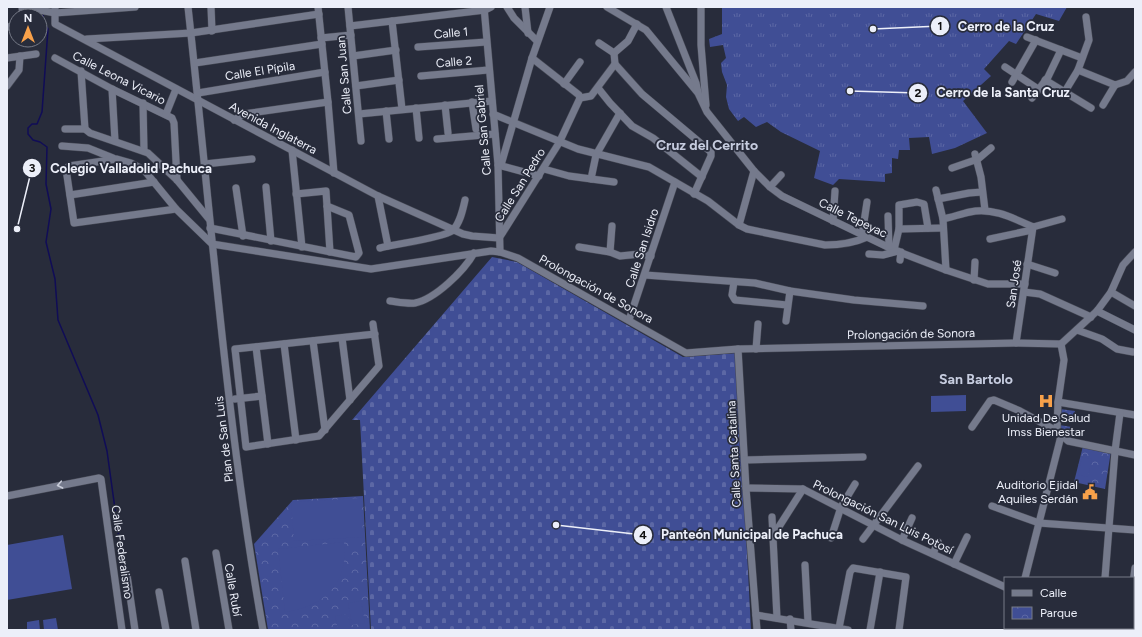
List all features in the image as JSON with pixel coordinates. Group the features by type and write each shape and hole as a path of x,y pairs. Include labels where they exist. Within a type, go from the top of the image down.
{"street":[{"path":"23,7 55,10 135,7"},
{"name":"Plan de San Luis","path":"188,7 199,101 209,219 247,542 263,630"},
{"path":"211,7 212,31"},
{"name":"Calle San Juan","path":"348,7 361,141"},
{"path":"507,7 528,33 537,41"},
{"path":"525,7 528,33"},
{"path":"539,176 500,165 514,124 537,41 550,7"},
{"name":"Calle Tepeyac","path":"607,7 646,30 698,93 707,112 754,171 770,187 782,196 895,250 946,270 988,284 1024,289 1040,294 1135,330"},
{"path":"666,7 696,83 698,93"},
{"path":"701,7 701,45 707,112"},
{"path":"350,26 487,8"},
{"name":"Calle San Gabriel","path":"487,8 486,42 488,70 500,165 500,252"},
{"name":"Avenida Inglaterra","path":"55,10 55,24 378,196 452,230 472,236 499,238"},
{"path":"86,40 212,31 318,11 334,173"},
{"path":"1064,93 1078,70 1089,40 1086,17"},
{"path":"392,21 402,109"},
{"path":"614,53 628,41 637,24"},
{"path":"195,63 351,35"},
{"path":"1027,37 1082,58"},
{"path":"1012,82 1036,40"},
{"name":"Calle 1","path":"418,47 486,42"},
{"path":"599,44 614,53"},
{"path":"353,56 396,50"},
{"path":"1032,98 1045,80 1061,50"},
{"path":"614,53 615,64 642,94 711,152 711,156 694,194"},
{"path":"7,58 36,54"},
{"path":"7,86 19,70 20,56"},
{"name":"Calle Leona Vicario","path":"55,58 112,89 169,116"},
{"path":"532,58 579,94 580,98 591,96 615,64"},
{"path":"564,84 580,62"},
{"path":"1005,67 1038,89"},
{"name":"Calle 2","path":"421,76 488,70"},
{"path":"1078,70 1115,85"},
{"path":"81,71 85,129"},
{"name":"Calle El Pípila","path":"198,92 325,72"},
{"path":"1103,105 1115,85 1126,81 1135,72"},
{"path":"356,86 399,80"},
{"path":"1045,80 1064,93 1091,108"},
{"path":"598,88 632,126 653,138 702,176"},
{"path":"112,89 115,141"},
{"path":"176,89 169,116 174,123 176,180"},
{"name":"Calle San Pedro","path":"499,238 560,143 580,98"},
{"path":"359,114 492,100"},
{"path":"234,120 244,114 328,102"},
{"path":"472,102 476,129"},
{"path":"143,103 144,151"},
{"path":"445,105 448,133"},
{"path":"416,108 419,138"},
{"path":"386,111 389,139"},
{"path":"591,179 596,155 620,113"},
{"path":"493,114 560,143 596,155 649,167 708,201 739,225 747,229 825,245 847,243 864,236 867,202"},
{"path":"66,129 85,129 90,133 144,151 176,180 209,219"},
{"path":"437,139 495,134"},
{"path":"62,146 88,148 131,163 144,170 176,209 212,244"},
{"path":"952,168 991,148"},
{"path":"292,150 302,247"},
{"path":"977,156 985,210"},
{"path":"205,164 252,158"},
{"path":"117,159 106,159 67,166 74,224 176,209"},
{"path":"544,169 569,176 614,182"},
{"path":"739,225 754,171"},
{"path":"770,187 781,175"},
{"path":"70,195 154,182"},
{"name":"Calle San Isidro","path":"629,320 675,182"},
{"path":"266,187 271,241"},
{"path":"236,188 243,236"},
{"path":"936,190 943,219 946,270"},
{"path":"296,194 326,191 330,252"},
{"path":"833,221 835,191"},
{"path":"938,199 982,192"},
{"path":"378,196 388,246"},
{"path":"380,248 442,235 452,230 462,212 465,200"},
{"path":"895,250 899,229 899,205 917,202 924,204 928,228"},
{"path":"210,228 243,236 356,257 358,255 349,215 327,206"},
{"path":"943,219 968,212 985,210 1005,215 1032,229"},
{"path":"888,216 895,250 900,260"},
{"path":"990,239 1032,229 1062,219"},
{"path":"610,252 612,226"},
{"path":"899,229 943,228"},
{"name":"San José","path":"1016,343 1032,229"},
{"name":"Prolongación de Sonora","path":"212,244 371,269 474,253 500,252 518,258 686,353 738,349 1016,343 1061,344"},
{"path":"579,247 610,252 620,256 640,254 651,256"},
{"path":"869,254 883,255 895,250"},
{"path":"1025,577 1059,434 1058,402 1064,360 1061,344 1094,314 1111,292 1123,265 1135,252"},
{"path":"390,301 414,303 426,299 446,285 474,253"},
{"path":"974,280 975,262"},
{"path":"1027,264 1055,274"},
{"path":"646,271 771,286 790,291 854,300 923,306"},
{"path":"734,282 733,299 787,305"},
{"path":"786,321 790,291"},
{"path":"1111,292 1135,306"},
{"path":"373,324 375,334 379,366 319,436 246,446 239,399 235,349 375,334"},
{"path":"756,349 758,324"},
{"path":"1077,330 1102,339 1117,349 1133,352"},
{"path":"342,338 350,400"},
{"path":"313,341 325,430"},
{"path":"284,344 296,440"},
{"path":"256,347 268,444"},
{"name":"Calle Santa Catalina","path":"738,349 746,488 757,630"},
{"path":"230,400 262,396"},
{"path":"972,427 990,401 994,400 1020,411 1068,441 1135,455"},
{"path":"1058,402 1135,415"},
{"path":"1105,577 1115,451 1120,413"},
{"path":"745,460 863,457"},
{"path":"863,539 918,466"},
{"name":"Calle Federalismo","path":"7,496 99,478 101,479 122,630"},
{"path":"831,538 841,507 855,484"},
{"name":"Prolongación San Luis Potosí","path":"746,488 803,490 841,507 902,540 1004,587"},
{"path":"773,536 803,490"},
{"path":"992,506 1038,522 1135,530"},
{"path":"772,517 777,618"},
{"path":"902,540 912,518"},
{"path":"954,564 967,536"},
{"path":"933,554 938,542"},
{"name":"Calle Rubí","path":"216,553 229,630"},
{"path":"185,561 196,630"},
{"path":"805,565 808,622"},
{"path":"840,628 851,569 880,572 906,578 899,630"},
{"path":"870,630 880,572"},
{"name":"Calle Federalismo","path":"127,575 135,630"},
{"path":"159,592 166,630"},
{"path":"756,615 808,622 822,628 840,628 848,630"},
{"path":"790,619 791,630"}],"green space":[{"path":"722,7 1067,7 1059,21 1036,14 1016,44 1009,41 984,69 991,76 963,101 987,133 955,148 932,154 929,137 909,138 910,150 899,150 898,159 892,158 892,173 885,174 885,182 839,179 833,185 814,178 820,151 781,132 767,122 756,127 744,117 738,121 729,109 726,97 727,85 722,72 721,63 726,58 723,45 710,47 709,39 722,34"},
{"path":"492,257 517,262 683,357 737,353 751,630 371,630 360,420 352,420"},
{"path":"966,395 966,411 931,412 931,396"},
{"path":"1060,409 1075,411 1073,423 1059,421"},
{"path":"1059,425 1072,427 1070,438 1062,435"},
{"path":"1083,446 1111,451 1105,489 1074,482"},
{"path":"1082,457 1092,459 1088,477 1078,475"},
{"path":"363,496 370,630 268,630 254,544 293,500"},
{"path":"361,498 363,537 294,541 291,502"},
{"path":"63,535 72,589 7,600 7,545"},
{"path":"344,542 342,570 338,581 331,591 322,599 311,605 285,612 278,549"},
{"path":"361,601 365,623 352,625 348,603"},
{"path":"348,614 351,630 338,630 335,616"},
{"path":"56,618 58,630 44,630 43,620"},
{"path":"39,620 40,630 27,630 27,622"}],"waterway":[{"path":"47,48 42,112 37,124 32,124 28,128 28,134 33,140 40,142 47,147 46,184 51,209 46,242 55,279 58,320 98,415 107,451 124,574"}],"place":[{"name":"Cerro de la Cruz","path":"873,29"},
{"name":"Cerro de la Santa Cruz","path":"850,91"},
{"name":"Colegio Valladolid Pachuca","path":"17,229"},
{"name":"Unidad De Salud Imss Bienestar","path":"1046,401"},
{"name":"Auditorio Ejidal Aquiles Serdán","path":"1090,492"},
{"name":"Panteón Municipal de Pachuca","path":"556,525"}],"district":[{"name":"Cruz del Cerrito","path":"707,145"},
{"name":"San Bartolo","path":"976,379"}]}
